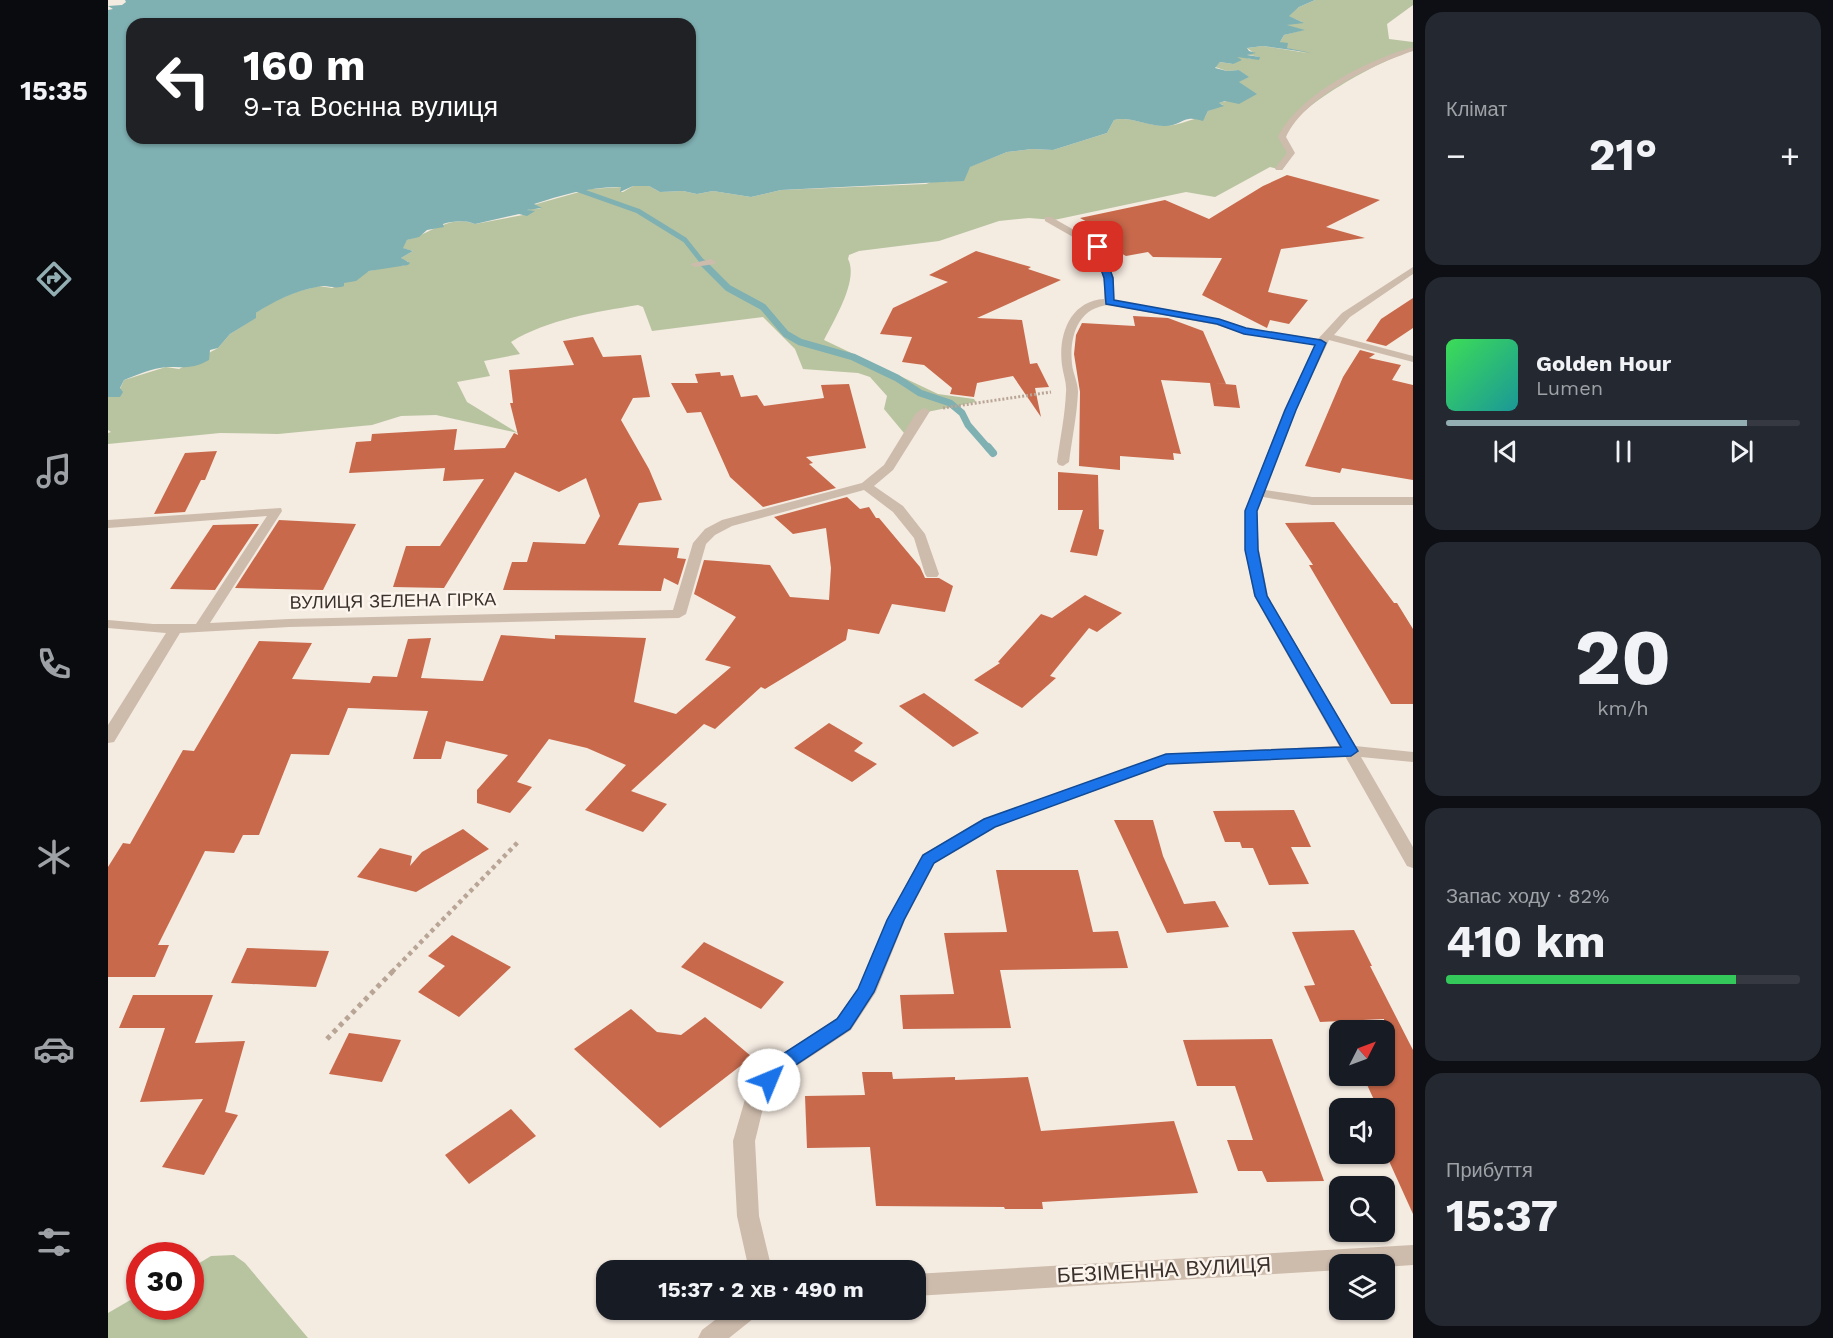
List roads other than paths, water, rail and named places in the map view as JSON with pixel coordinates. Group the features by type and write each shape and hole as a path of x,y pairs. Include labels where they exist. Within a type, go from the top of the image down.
{"street":[{"path":"1279,168 1291,153 1282,137 1284,128 1297,114 1334,86 1413,49"},
{"path":"1048,219 1098,247 1108,278 1109,302"},
{"path":"695,264 711,262"},
{"path":"1413,270 1346,315 1324,340 1290,410 1251,511 1251,550 1261,596 1413,862"},
{"path":"1063,462 1072,389 1066,363 1068,337 1075,319 1085,306 1097,301 1219,322 1244,331 1324,340 1413,359"},
{"path":"924,411 889,467 866,486 898,509 920,537 932,574"},
{"name":"ВУЛИЦЯ ЗЕЛЕНА ГІРКА","path":"108,624 130,628 175,630 261,624 679,614 700,543 710,532 727,523 866,486"},
{"path":"1258,493 1312,501 1413,501"},
{"path":"108,524 276,511 200,628"},
{"path":"108,738 175,630"},
{"path":"758,1260 748,1216 744,1141 756,1096 782,1065 844,1024 866,992 896,920 928,859 989,823 1166,759 1351,751 1413,757"},
{"name":"БЕЗІМЕННА ВУЛИЦЯ","path":"926,1285 1413,1255"},
{"path":"710,1338 733,1320"}],"water":[{"path":"125,0 1315,0 1299,7 1289,16 1304,23 1287,25 1305,30 1284,35 1280,42 1288,43 1287,48 1312,53 1263,46 1247,48 1256,53 1247,55 1260,57 1259,60 1237,57 1242,60 1233,64 1220,62 1215,68 1227,71 1239,70 1249,77 1239,82 1257,94 1239,104 1225,101 1219,103 1224,106 1208,111 1203,121 1190,119 1166,126 1127,119 1114,120 1107,133 1053,150 1032,149 1007,152 970,167 964,181 781,190 751,197 713,191 697,194 683,191 660,192 649,186 633,186 620,192 621,187 610,187 577,192 534,204 542,208 527,210 535,211 527,216 519,214 475,224 463,221 443,224 444,227 427,230 419,237 407,240 403,248 413,251 401,258 410,263 408,265 369,271 356,281 344,283 344,286 321,286 285,297 256,313 256,318 230,334 218,348 210,350 209,360 204,363 150,370 124,380 120,388 123,392 120,397 108,397 108,10 113,9 108,6 122,5 126,2"}],"waterway":[{"path":"573,188 638,211 685,240 704,264"},
{"path":"704,264 728,288 763,307 786,334 800,342 853,357 897,378 920,393 950,403 962,413 968,425 989,449"},
{"path":"988,447 993,453"}]}
